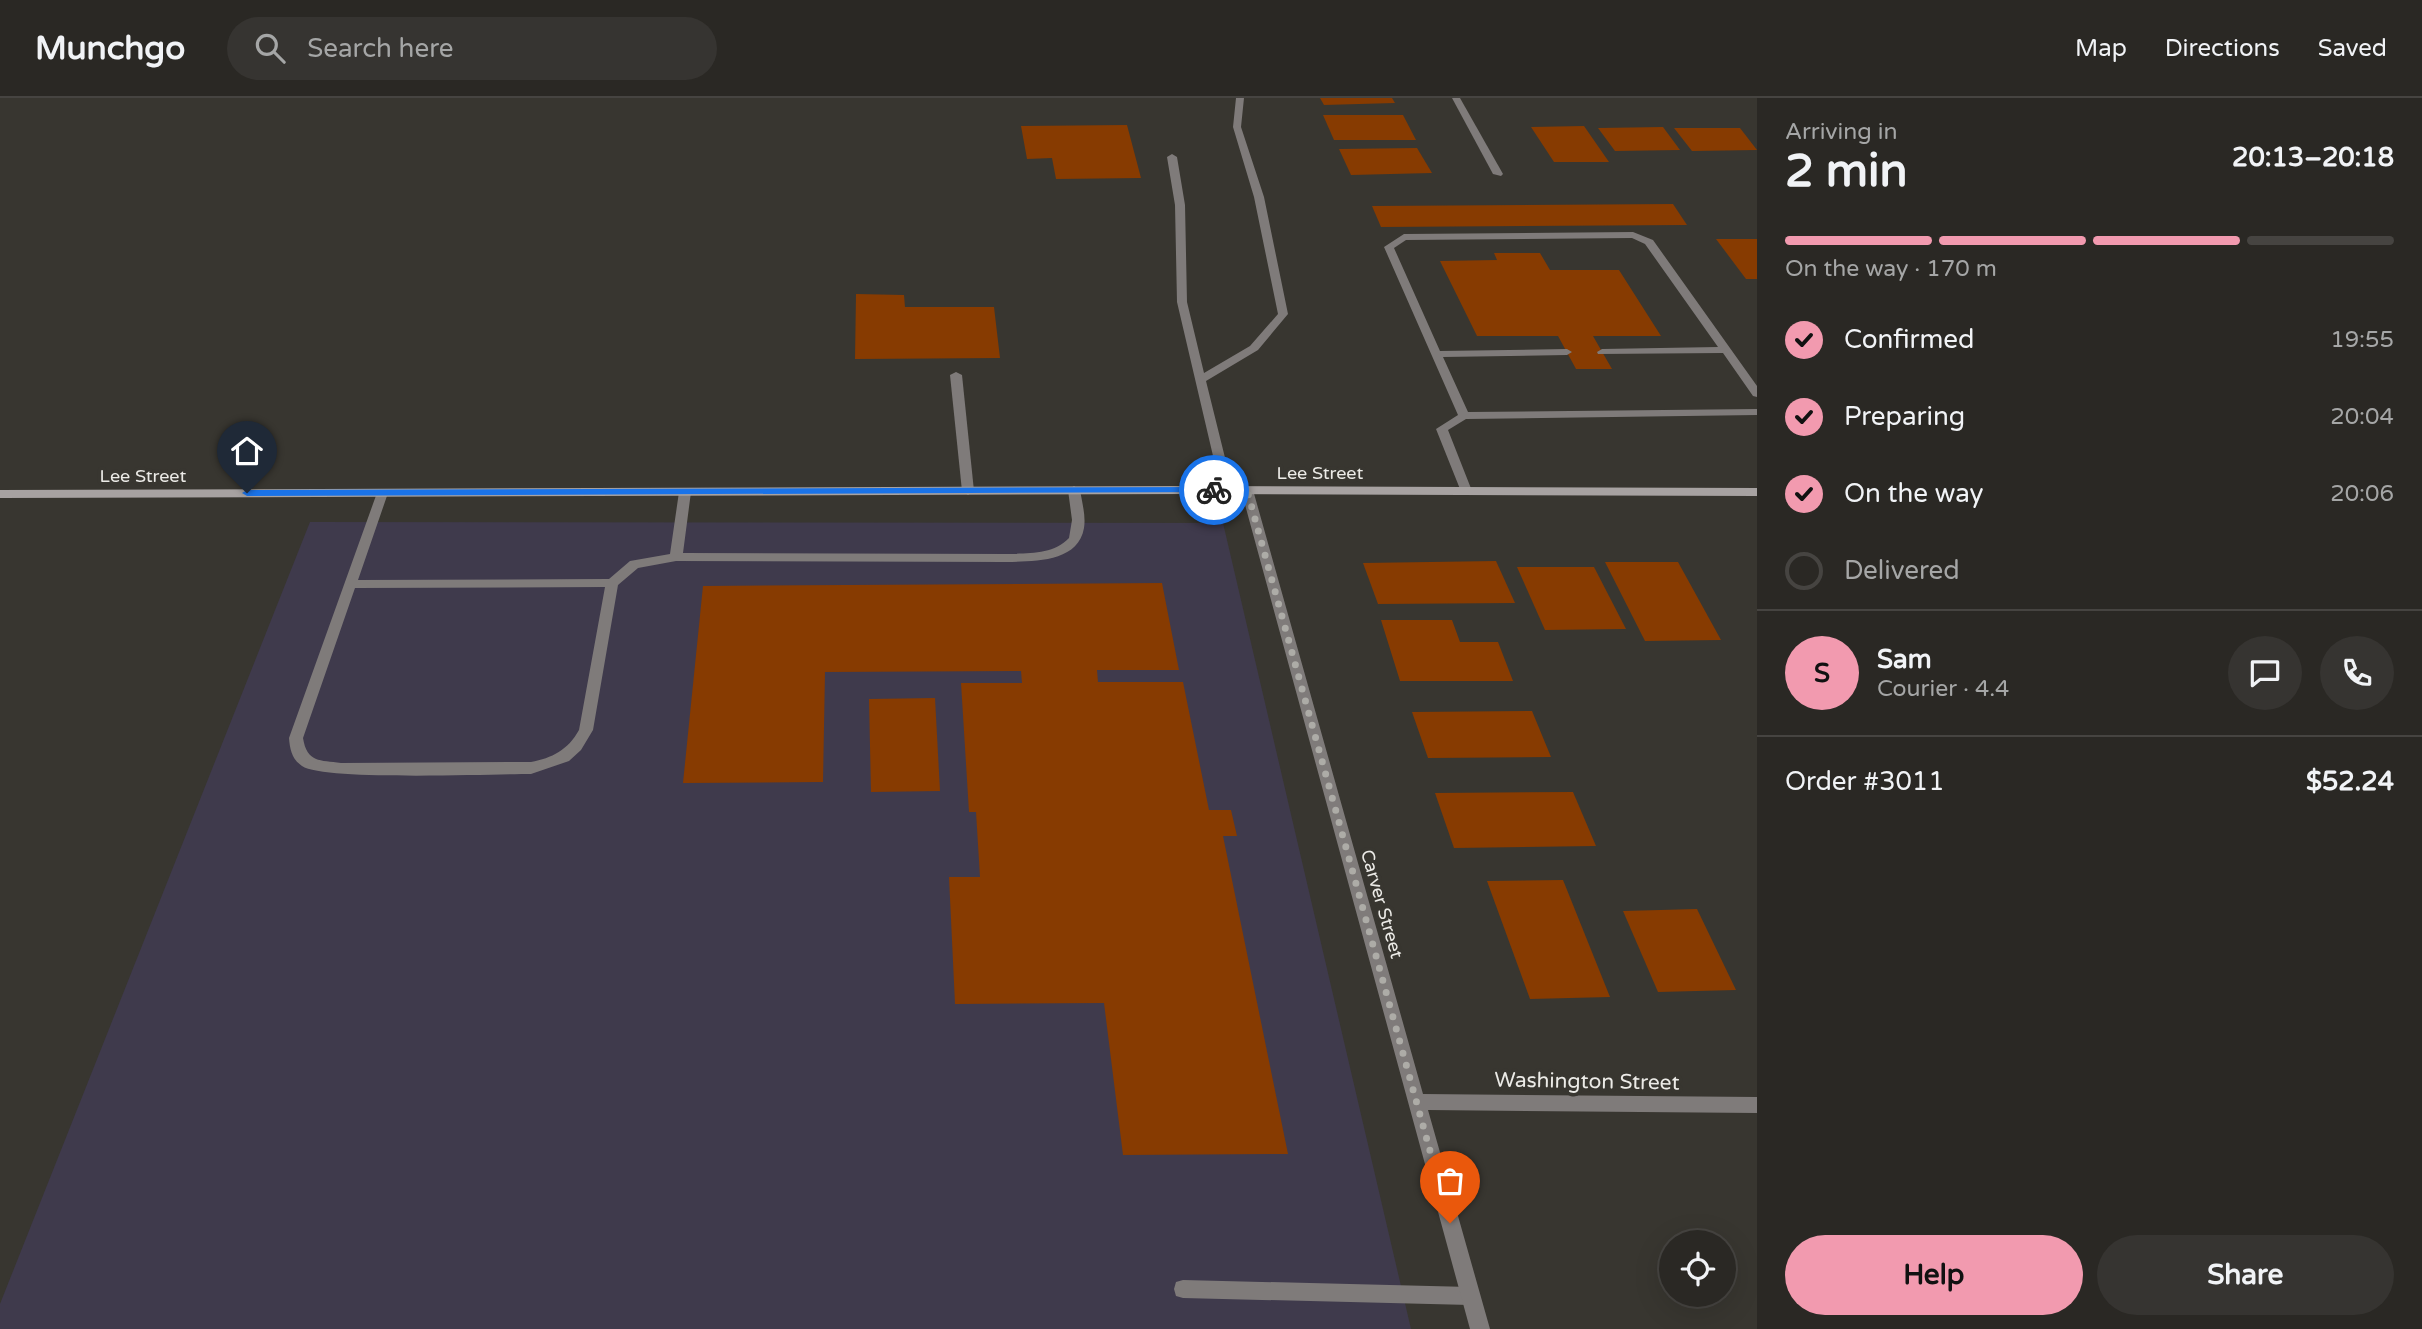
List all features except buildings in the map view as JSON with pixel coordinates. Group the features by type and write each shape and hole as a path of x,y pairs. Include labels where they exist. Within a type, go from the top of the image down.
{"main road":[{"name":"Lee Street","path":"0,494 1074,490 1757,492"}],"street":[{"path":"1200,380 1254,348 1283,314 1259,197 1237,127 1240,98"},
{"path":"1456,98 1498,174"},
{"path":"1172,156 1180,205 1182,302 1227,490"},
{"path":"1464,416 1389,247 1404,237 1633,235 1649,242 1757,394"},
{"path":"1602,352 1726,350"},
{"path":"1437,354 1567,352"},
{"path":"956,375 968,491"},
{"path":"1466,491 1442,429 1464,416 1757,412"},
{"path":"382,492 296,738 298,753 308,763 341,769 530,768 554,764 568,756 579,745 586,730 612,583 634,564 676,557 1040,556 1064,550 1076,540 1079,527 1074,490"},
{"name":"Carver Street","path":"1247,490 1480,1329"},
{"path":"676,557 685,492"},
{"path":"350,584 612,583"},
{"name":"Washington Street","path":"1417,1102 1757,1105"},
{"path":"1183,1289 1470,1296"}],"shaded area":[{"path":"310,522 1223,523 1411,1329 0,1329 0,1304"}],"way so far":[{"path":"1214,490 1247,490 1450,1223"}],"route":[{"path":"247,493 1214,490"}]}
